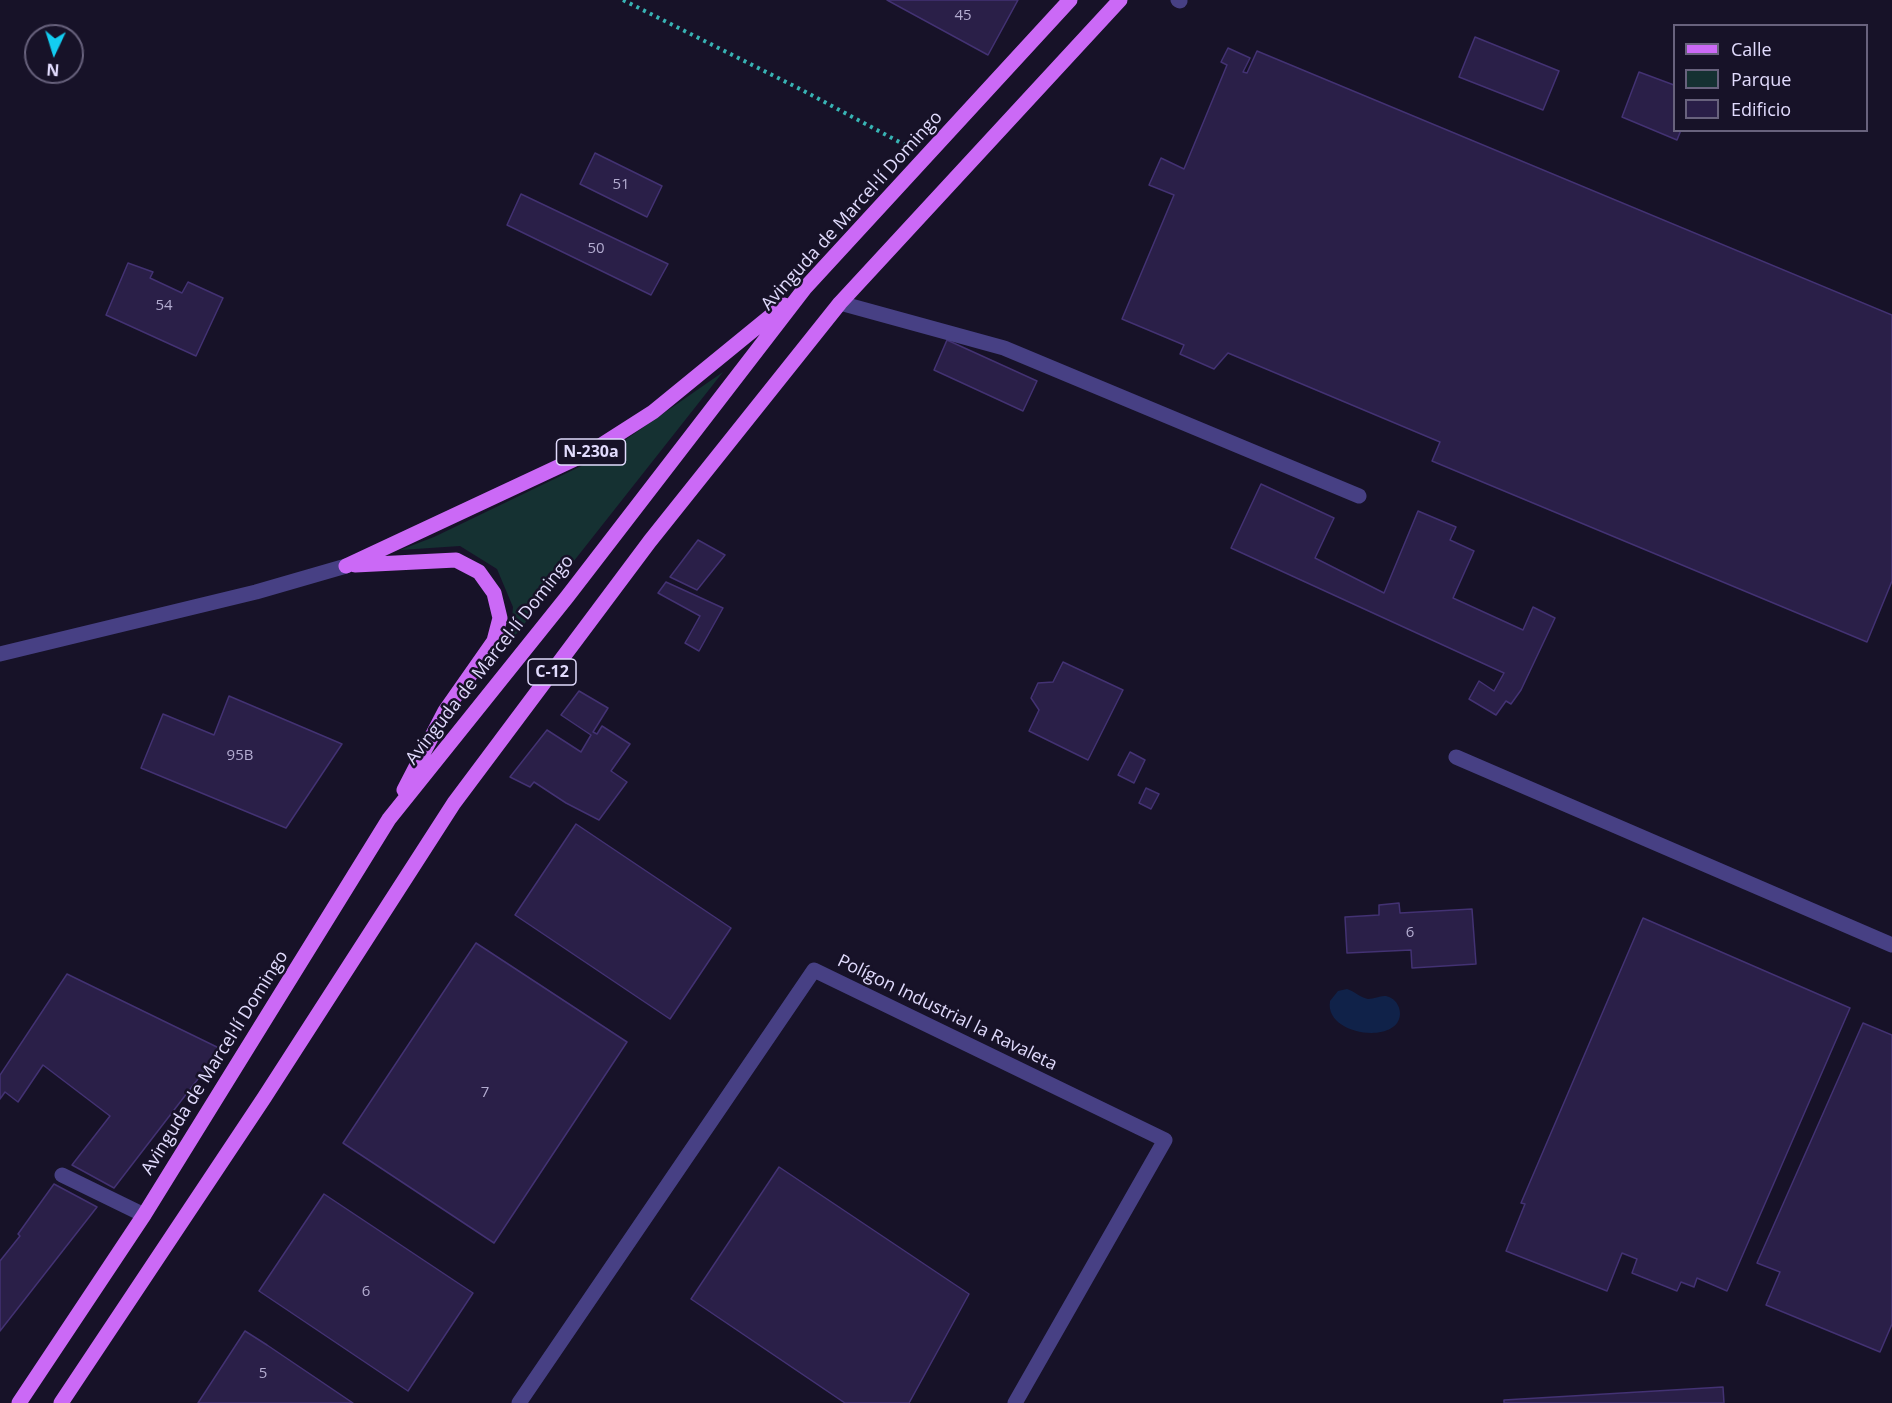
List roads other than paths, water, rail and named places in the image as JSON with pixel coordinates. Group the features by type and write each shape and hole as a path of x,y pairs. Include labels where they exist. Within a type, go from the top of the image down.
{"main road":[{"name":"Avinguda de Marcel·lí Domingo","path":"19,1403 144,1215 389,819 567,597 805,288 1070,0"},
{"name":"C-12","path":"61,1403 264,1098 454,803 650,541 840,303 1120,0"},
{"name":"N-230a","path":"346,566 592,451 653,412 805,288"},
{"name":"N-230a","path":"346,566 456,560 479,572 494,593 500,618 494,641 445,711 389,819"}],"street":[{"path":"840,303 1004,348 1359,496"},
{"name":"N-230a","path":"0,654 256,592 346,566"},
{"path":"1456,758 1892,945"},
{"name":"Polígon Industrial la Ravaleta","path":"519,1403 814,970 1166,1140 1015,1403"},
{"path":"62,1175 144,1215"}],"water":[{"path":"1347,989 1368,999 1385,996 1393,999 1400,1012 1396,1024 1388,1030 1376,1033 1349,1029 1338,1022 1331,1013 1330,1001 1338,991"}]}
